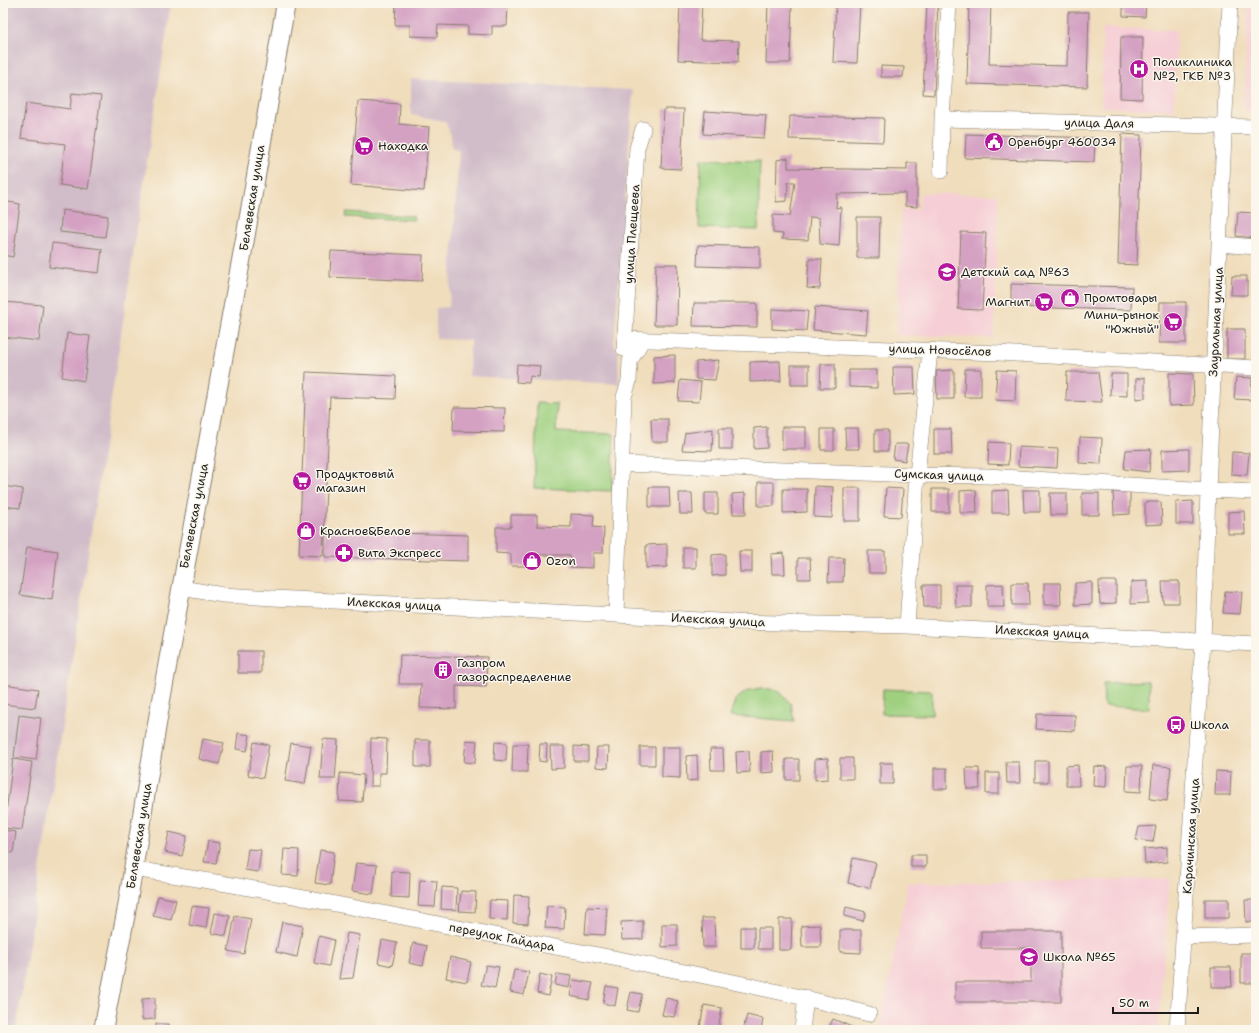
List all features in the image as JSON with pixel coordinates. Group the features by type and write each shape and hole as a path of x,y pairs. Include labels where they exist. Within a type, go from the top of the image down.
{"main road":[{"name":"Беляевская улица","path":"103,1030 133,869 181,588 245,240 286,3"}],"street":[{"path":"942,171 942,119 948,3"},
{"name":"Зауральная улица","path":"1203,641 1208,490 1230,3"},
{"name":"улица Даля","path":"942,119 1256,127"},
{"name":"улица Плещеева","path":"622,464 624,397 629,381 630,361 639,346 632,339 638,148 643,130"},
{"path":"1219,244 1256,247"},
{"name":"улица Новосёлов","path":"632,339 999,353 1256,368"},
{"path":"907,626 917,475 930,351"},
{"path":"616,614 622,464"},
{"name":"Сумская улица","path":"622,464 917,475 988,476 1256,492"},
{"name":"Илекская улица","path":"181,588 223,595 616,614 735,622 907,626 1256,644"},
{"name":"Карачинская улица","path":"1177,1030 1203,641"},
{"name":"переулок Гайдара","path":"133,869 179,876 406,918 680,971 806,997 869,1014"},
{"path":"1184,937 1256,935"},
{"path":"802,1030 806,997"}],"shaded area":[{"path":"3,3 171,3 16,1030 3,1030"},
{"path":"1248,3 1256,3 1256,111 1244,111"},
{"name":"Поликлиника №2, ГКБ №3","path":"1103,28 1177,30 1174,110 1101,107"},
{"path":"411,79 633,90 614,344 618,354 619,384 469,376 470,340 436,339 436,308 449,307 459,150 452,149 451,135 445,121 411,115"},
{"name":"Детский сад №63","path":"920,193 998,195 994,338 897,335 901,209 919,210"},
{"name":"Школа №65","path":"1170,879 1158,1030 879,1030 908,883"}],"green space":[{"path":"701,159 760,161 758,230 699,228"},
{"path":"346,212 413,216 414,220 345,217"},
{"path":"537,403 557,404 556,432 614,434 612,491 534,488"},
{"path":"1148,681 1150,709 1104,706 1103,683"},
{"path":"760,688 778,690 791,704 794,721 730,716 735,700 747,691"},
{"path":"883,689 932,691 932,715 882,714"}],"building":[{"path":"396,3 508,4 507,26 492,26 492,35 468,34 468,26 438,25 437,37 410,36 410,25 395,25"},
{"path":"680,3 702,3 700,40 739,41 738,62 678,60"},
{"path":"768,3 792,3 790,63 766,63"},
{"path":"836,3 860,3 857,63 833,62"},
{"path":"927,3 938,3 934,95 923,94"},
{"path":"969,3 991,3 989,64 1067,66 1068,12 1089,12 1087,87 967,84"},
{"path":"1123,3 1146,3 1145,17 1123,16"},
{"path":"1121,37 1143,37 1142,99 1120,98"},
{"path":"881,66 904,67 903,77 881,77"},
{"path":"72,93 101,96 88,189 60,185 65,144 21,138 26,103 70,109"},
{"path":"358,101 400,104 399,124 429,127 424,191 351,185"},
{"path":"664,109 684,109 681,169 661,168"},
{"path":"705,111 766,115 764,138 703,134"},
{"path":"790,116 884,118 883,142 789,139"},
{"path":"966,134 1095,138 1094,162 965,158"},
{"path":"1122,134 1141,135 1137,265 1118,264"},
{"path":"788,158 788,168 907,170 907,163 917,163 917,207 905,206 905,193 837,194 836,208 841,207 839,246 820,244 819,218 810,217 808,240 782,239 783,234 773,233 773,215 790,216 795,182 788,182 787,201 776,202 777,160"},
{"path":"3,201 20,204 13,257 3,255"},
{"path":"62,210 108,216 105,237 60,232"},
{"path":"1238,212 1256,213 1255,238 1236,236"},
{"path":"857,217 880,217 879,258 857,258"},
{"path":"961,232 986,233 982,310 958,309"},
{"path":"52,243 102,249 99,273 49,267"},
{"path":"698,245 760,247 760,268 697,266"},
{"path":"331,251 423,255 422,281 330,277"},
{"path":"809,259 822,259 820,289 807,288"},
{"path":"656,264 678,264 677,325 654,325"},
{"path":"1232,276 1247,276 1247,295 1231,295"},
{"path":"1011,284 1132,287 1131,310 1011,307"},
{"path":"3,302 43,305 39,341 3,337"},
{"name":"Мини-рынок \"Южный\"","path":"1160,302 1186,302 1186,343 1159,343"},
{"path":"694,303 757,303 757,327 693,326"},
{"path":"815,307 868,311 866,334 813,330"},
{"path":"772,309 808,311 806,331 772,329"},
{"path":"1227,329 1245,329 1245,359 1227,359"},
{"path":"67,333 90,336 84,381 62,377"},
{"path":"675,355 675,383 654,384 654,356"},
{"path":"719,360 715,380 696,379 696,362"},
{"path":"780,361 781,381 750,382 750,362"},
{"path":"517,364 540,366 539,377 530,376 529,383 516,382"},
{"path":"821,364 835,364 835,388 820,388"},
{"path":"791,365 809,365 809,385 791,385"},
{"path":"893,367 914,367 915,394 894,395"},
{"path":"965,369 981,369 981,397 964,397"},
{"path":"849,370 877,370 877,388 849,387"},
{"path":"954,370 954,399 937,399 936,371"},
{"path":"997,370 1016,371 1015,401 995,400"},
{"path":"306,372 396,376 395,399 330,397 323,556 299,555"},
{"path":"1067,372 1098,372 1102,402 1066,401"},
{"path":"1169,373 1193,374 1194,405 1169,406"},
{"path":"1111,374 1127,374 1127,396 1110,395"},
{"path":"1145,377 1145,398 1136,399 1136,379"},
{"path":"1236,377 1252,378 1251,400 1234,399"},
{"path":"680,380 701,382 699,402 678,401"},
{"path":"454,407 505,408 504,432 453,431"},
{"path":"651,419 668,419 668,442 652,442"},
{"path":"767,427 767,448 754,449 754,428"},
{"path":"782,427 806,427 806,449 782,449"},
{"path":"719,428 732,428 732,449 719,449"},
{"path":"845,428 858,428 859,449 846,449"},
{"path":"713,429 712,451 682,450 685,433"},
{"path":"821,429 834,429 834,450 821,450"},
{"path":"934,429 951,429 952,454 934,454"},
{"path":"875,430 888,430 888,451 875,451"},
{"path":"1080,437 1102,438 1101,464 1079,463"},
{"path":"989,442 1009,443 1008,465 988,464"},
{"path":"895,444 908,444 905,461 893,459"},
{"path":"1019,447 1058,449 1057,468 1018,466"},
{"path":"1151,449 1149,472 1124,469 1126,450"},
{"path":"1189,449 1189,470 1162,471 1162,450"},
{"path":"1232,452 1249,453 1247,475 1231,474"},
{"path":"758,482 774,482 774,506 758,506"},
{"path":"3,486 23,489 20,508 3,506"},
{"path":"815,486 833,487 832,518 814,517"},
{"path":"649,487 669,487 670,507 649,507"},
{"path":"844,488 860,488 860,521 844,521"},
{"path":"886,488 903,489 901,517 884,516"},
{"path":"783,489 807,489 807,512 783,513"},
{"path":"932,489 949,489 949,512 932,512"},
{"path":"976,490 977,513 960,513 960,491"},
{"path":"1008,490 1009,513 992,513 992,491"},
{"path":"1023,490 1040,490 1040,512 1024,512"},
{"path":"1113,492 1130,492 1130,514 1114,515"},
{"path":"679,493 692,493 693,514 680,514"},
{"path":"705,493 718,493 718,514 705,514"},
{"path":"745,493 746,514 733,514 732,494"},
{"path":"1050,493 1067,493 1067,515 1051,515"},
{"path":"1082,493 1099,493 1099,515 1082,515"},
{"path":"1193,501 1193,524 1176,524 1176,502"},
{"path":"1145,502 1161,502 1162,524 1145,525"},
{"path":"1244,511 1245,534 1228,534 1228,512"},
{"path":"571,514 594,515 593,527 604,528 603,553 593,553 593,568 570,567 570,555 539,555 539,566 511,566 511,554 496,553 496,527 511,527 511,515 537,515 537,526 571,527"},
{"path":"325,531 468,535 468,561 325,557"},
{"path":"667,544 667,567 646,568 646,545"},
{"path":"27,547 58,551 52,600 20,595"},
{"path":"683,547 696,547 696,568 683,568"},
{"path":"739,551 752,551 752,572 740,572"},
{"path":"868,551 885,551 885,573 869,573"},
{"path":"784,553 785,574 772,574 771,554"},
{"path":"725,554 725,575 712,576 712,555"},
{"path":"798,558 810,558 811,579 798,579"},
{"path":"829,558 844,558 843,582 828,582"},
{"path":"1099,581 1116,581 1116,603 1100,604"},
{"path":"1148,581 1148,603 1131,604 1131,582"},
{"path":"1162,581 1179,581 1179,603 1163,603"},
{"path":"1092,582 1092,604 1075,605 1075,583"},
{"path":"1012,583 1028,583 1029,605 1012,605"},
{"path":"1044,583 1060,583 1061,605 1044,605"},
{"path":"1003,584 1004,607 987,607 987,585"},
{"path":"923,585 940,585 940,607 924,607"},
{"path":"955,585 972,585 972,607 956,607"},
{"path":"1225,591 1242,592 1240,614 1223,613"},
{"path":"238,651 261,651 261,673 238,673"},
{"name":"Газпром газораспределение","path":"400,655 487,657 486,687 456,686 456,709 420,708 421,684 399,684"},
{"path":"3,684 38,689 35,708 3,704"},
{"path":"1037,714 1075,715 1075,731 1036,729"},
{"path":"19,715 41,718 36,760 14,757"},
{"path":"238,733 250,735 247,751 236,749"},
{"path":"371,738 387,739 386,773 379,773 379,786 370,786"},
{"path":"203,739 224,743 219,764 199,759"},
{"path":"323,739 338,740 335,779 320,779"},
{"path":"415,740 430,740 430,767 415,767"},
{"path":"466,740 477,741 475,763 464,762"},
{"path":"254,742 269,745 263,778 248,775"},
{"path":"495,742 507,743 506,761 494,760"},
{"path":"291,743 311,746 305,784 285,781"},
{"path":"513,744 528,744 527,772 512,772"},
{"path":"540,744 547,744 546,762 539,761"},
{"path":"550,746 564,746 564,768 551,769"},
{"path":"574,746 588,747 588,761 574,761"},
{"path":"597,747 609,747 608,768 596,767"},
{"path":"640,747 655,747 655,765 640,765"},
{"path":"662,747 680,747 680,778 662,777"},
{"path":"710,749 723,749 724,770 711,770"},
{"path":"749,751 750,772 737,773 736,752"},
{"path":"773,751 774,772 761,773 761,752"},
{"path":"697,755 698,780 687,781 686,756"},
{"path":"828,758 828,779 815,780 815,759"},
{"path":"840,758 853,758 853,779 840,779"},
{"path":"13,759 32,762 22,830 4,828"},
{"path":"786,759 799,759 799,780 786,780"},
{"path":"1035,761 1048,761 1048,782 1035,782"},
{"path":"1006,762 1019,762 1020,783 1007,783"},
{"path":"880,763 893,763 893,784 880,784"},
{"path":"1078,765 1079,786 1066,786 1066,766"},
{"path":"1153,765 1171,767 1167,801 1150,799"},
{"path":"1094,766 1107,767 1106,787 1093,786"},
{"path":"1127,766 1142,766 1141,792 1126,791"},
{"path":"934,768 947,768 947,789 934,789"},
{"path":"966,768 979,768 980,789 967,789"},
{"path":"1216,771 1231,772 1230,795 1215,795"},
{"path":"340,773 364,775 362,802 339,801"},
{"path":"986,773 999,773 999,794 986,794"},
{"path":"1156,826 1153,842 1136,840 1139,827"},
{"path":"3,830 16,832 13,853 3,852"},
{"path":"169,832 187,836 182,856 165,852"},
{"path":"208,841 220,843 216,863 204,862"},
{"path":"1167,847 1167,862 1145,864 1144,849"},
{"path":"248,849 261,850 258,872 245,870"},
{"path":"284,849 299,850 298,876 282,875"},
{"path":"320,850 334,852 330,885 315,883"},
{"path":"911,855 926,855 926,867 911,867"},
{"path":"853,858 876,863 870,888 848,883"},
{"path":"356,863 377,865 373,894 352,891"},
{"path":"392,871 410,872 409,898 391,897"},
{"path":"420,880 437,881 435,907 418,906"},
{"path":"442,887 457,888 456,910 441,909"},
{"path":"461,891 476,892 475,912 459,911"},
{"path":"514,895 529,896 528,924 513,923"},
{"path":"158,896 176,900 171,920 153,916"},
{"path":"1205,899 1229,899 1229,918 1205,918"},
{"path":"490,900 508,901 507,920 489,919"},
{"path":"1245,900 1256,900 1256,921 1246,922"},
{"path":"192,906 209,908 206,928 189,925"},
{"path":"547,906 565,907 564,929 545,928"},
{"path":"587,907 607,908 605,935 585,934"},
{"path":"846,907 866,912 863,921 844,916"},
{"path":"215,913 230,916 226,936 211,933"},
{"path":"235,916 251,919 244,954 228,951"},
{"path":"702,918 714,918 715,947 703,947"},
{"path":"779,919 792,919 791,950 779,950"},
{"path":"643,921 643,939 622,940 621,922"},
{"path":"282,922 303,926 297,957 276,952"},
{"path":"662,924 677,924 677,946 662,947"},
{"path":"820,925 821,947 802,947 801,926"},
{"path":"741,927 754,927 754,948 741,948"},
{"path":"758,928 771,928 771,949 758,949"},
{"path":"840,930 861,930 861,953 840,952"},
{"path":"981,931 1061,931 1061,1002 955,1002 955,982 1031,982 1031,948 981,948"},
{"path":"347,933 360,935 353,978 339,979"},
{"path":"319,936 334,940 329,966 314,963"},
{"path":"382,940 397,943 392,966 378,963"},
{"path":"413,943 427,946 423,966 409,963"},
{"path":"1241,953 1255,953 1255,983 1241,983"},
{"path":"450,957 471,962 467,982 446,978"},
{"path":"486,965 499,967 495,988 481,985"},
{"path":"1211,967 1231,967 1232,987 1211,987"},
{"path":"514,970 529,972 524,995 510,992"},
{"path":"540,974 552,977 548,996 537,993"},
{"path":"557,974 571,976 569,988 555,985"},
{"path":"573,980 593,983 589,1000 570,996"},
{"path":"606,986 618,988 615,1006 603,1003"},
{"path":"631,992 642,994 638,1012 627,1010"},
{"path":"155,998 155,1019 142,1020 142,999"},
{"path":"666,998 678,1001 674,1017 662,1015"},
{"path":"704,1005 722,1008 718,1030 700,1027"},
{"path":"747,1015 763,1019 761,1030 743,1030"},
{"path":"833,1019 859,1030 828,1030"},
{"path":"156,1024 169,1024 169,1030 156,1030"}],"place":[{"name":"Поликлиника №2, ГКБ №3","path":"1139,69"},
{"name":"Оренбург 460034","path":"994,142"},
{"name":"Находка","path":"364,146"},
{"name":"Детский сад №63","path":"947,272"},
{"name":"Промтовары","path":"1070,298"},
{"name":"Магнит","path":"1044,302"},
{"name":"Мини-рынок \"Южный\"","path":"1173,322"},
{"name":"Продуктовый магазин","path":"302,481"},
{"name":"Красное&Белое","path":"306,531"},
{"name":"Вита Экспресс","path":"344,553"},
{"name":"Ozon","path":"532,561"},
{"name":"Газпром газораспределение","path":"443,670"},
{"name":"Школа","path":"1176,725"},
{"name":"Школа №65","path":"1029,957"}]}
